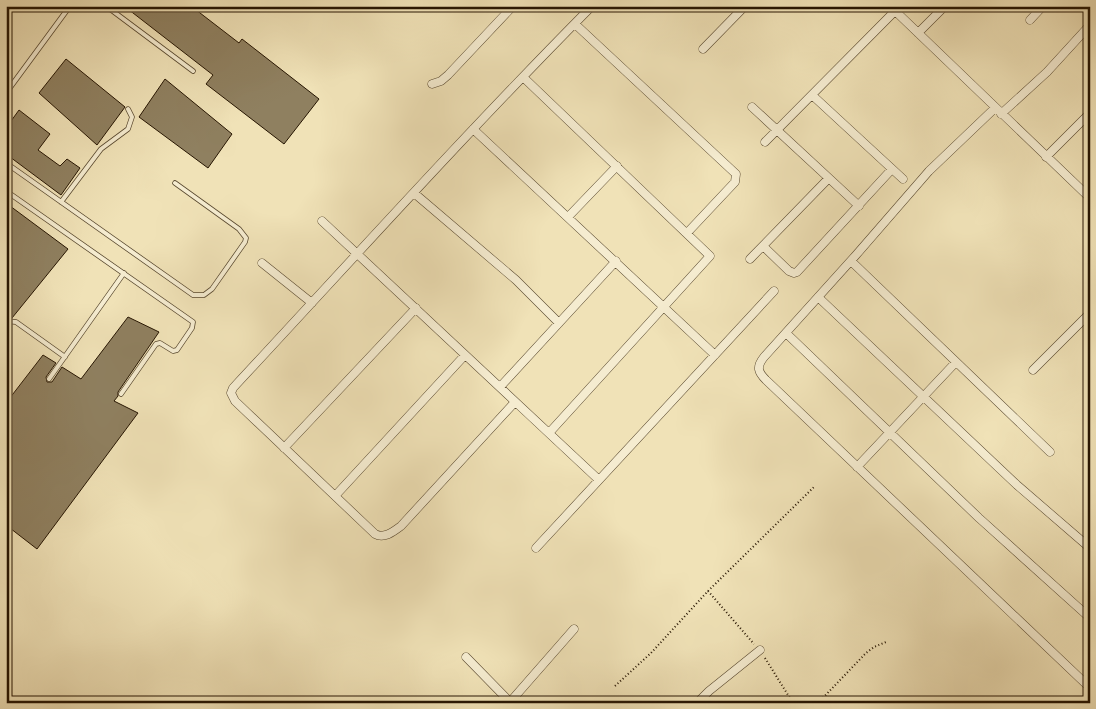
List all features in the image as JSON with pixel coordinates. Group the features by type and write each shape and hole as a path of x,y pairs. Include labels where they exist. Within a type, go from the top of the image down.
{"street":[{"path":"6,12 10,6"},
{"path":"432,84 441,81 448,75 513,6"},
{"path":"516,402 401,526 385,536 377,536 234,401 231,393 233,388 414,192 592,6"},
{"path":"703,49 745,6"},
{"path":"918,33 945,6"},
{"path":"1030,20 1044,6"},
{"path":"765,142 893,9 1090,198"},
{"path":"575,24 736,174 737,179 733,184 687,233"},
{"path":"1086,684 759,373 758,367 759,363 929,171 998,111 1047,72 1090,25"},
{"path":"523,76 708,252 710,257 549,433"},
{"path":"812,95 902,178"},
{"path":"752,107 859,206"},
{"path":"1046,157 1090,113"},
{"path":"474,129 715,355"},
{"path":"568,217 617,166"},
{"path":"763,246 789,270 796,273 892,169"},
{"path":"750,259 828,179"},
{"path":"414,192 516,280 558,324"},
{"path":"322,221 600,480"},
{"path":"500,388 616,261"},
{"path":"851,261 1050,452"},
{"path":"262,263 312,303"},
{"path":"536,548 774,291"},
{"path":"818,297 1016,485 1090,548"},
{"path":"284,448 416,308"},
{"path":"1033,370 1090,313"},
{"path":"786,333 979,518 1090,618"},
{"path":"335,496 465,355"},
{"path":"857,467 956,362"},
{"path":"466,658 510,702 574,629"},
{"path":"697,703 760,650"}],"lane":[{"path":"6,93 70,6"},
{"path":"106,6 193,71"},
{"path":"61,202 101,149 128,129 132,117 128,109"},
{"path":"6,163 193,295 204,295 212,289 246,242 246,238 239,229 175,183"},
{"path":"6,191 191,319 194,325 177,350 173,351 160,343 156,344 121,394"},
{"path":"49,379 124,273"},
{"path":"6,321 14,321 65,357"}],"path":[{"path":"615,686 651,653 708,591 815,486"},
{"path":"818,703 866,653 886,642"}],"building":[{"path":"124,6 191,6 239,43 242,39 319,99 284,144 206,84 213,75"},
{"path":"66,59 125,107 97,145 39,93"},
{"path":"165,79 232,134 208,168 139,117"},
{"path":"19,110 50,134 38,150 60,166 67,159 80,168 61,195 6,154 6,128"},
{"path":"6,203 68,249 12,318 6,317"},
{"path":"128,317 159,332 118,392 118,396 114,401 138,413 37,549 6,525 6,403 43,355 56,363 46,377 47,382 52,382 62,367 81,379"}]}
